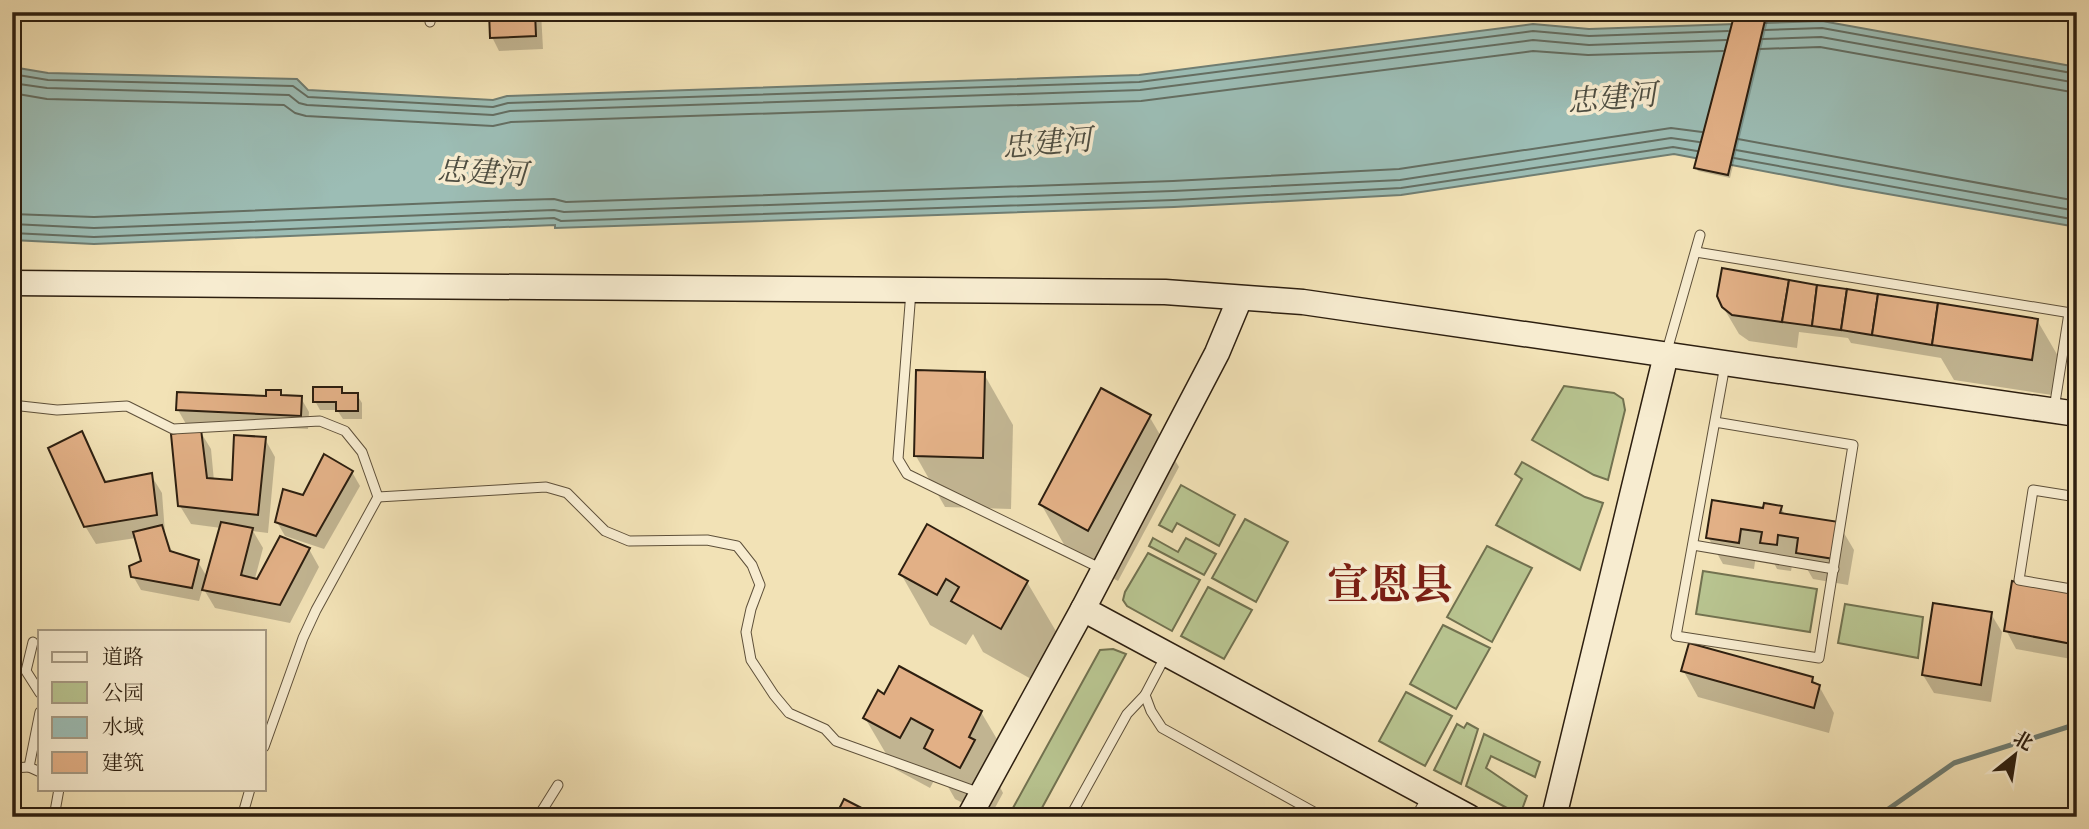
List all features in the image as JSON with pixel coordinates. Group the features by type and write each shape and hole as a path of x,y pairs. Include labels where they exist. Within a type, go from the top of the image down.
{"main road":[{"path":"12,283 1165,292 1303,302 2065,413"},
{"path":"969,817 1083,609 1217,353 1240,298"},
{"path":"1554,817 1666,355"},
{"path":"1083,609 1469,817"}],"lane":[{"path":"1666,355 1700,236"},
{"path":"1696,252 2073,314 2065,413"},
{"path":"911,290 898,459 907,474 1103,570"},
{"path":"1715,422 1853,445 1819,658 1676,636 1725,363"},
{"path":"12,405 57,410 127,406 173,429 320,421 345,431 362,452 379,497 311,620 266,741"},
{"path":"2077,458 2074,496 2033,490 2019,580 2077,590"},
{"path":"379,497 547,486 567,493 605,531 629,541 707,540 737,546 752,565 760,585 746,632 751,660 789,713 825,729 836,741 981,794"},
{"path":"1693,545 1834,569"},
{"path":"33,642 26,671 38,690"},
{"path":"1070,817 1127,714 1145,695 1167,654"},
{"path":"1145,695 1162,728 1323,817"},
{"path":"29,767 38,722"},
{"path":"12,768 29,767 38,771"},
{"path":"538,817 558,785"},
{"path":"54,817 59,790"},
{"path":"242,817 250,790"},
{"path":"1416,817 1429,795"}],"green space":[{"path":"1564,386 1614,393 1623,399 1625,410 1608,480 1532,440"},
{"path":"1522,462 1585,497 1603,503 1580,570 1496,525 1522,479 1515,474"},
{"path":"1181,485 1235,515 1219,546 1177,523 1172,532 1159,525"},
{"path":"1245,519 1288,542 1256,602 1212,578"},
{"path":"1153,538 1178,552 1186,538 1216,554 1204,575 1149,546"},
{"path":"1487,546 1532,568 1492,642 1447,617"},
{"path":"1148,553 1200,580 1172,631 1127,606 1123,600"},
{"path":"1703,571 1817,589 1810,632 1696,614"},
{"path":"1208,587 1252,610 1224,659 1181,636"},
{"path":"1845,604 1923,617 1918,658 1838,643"},
{"path":"1443,625 1490,648 1456,709 1410,684"},
{"path":"1113,649 1126,654 1037,817 1008,817 1100,650"},
{"path":"1406,692 1452,716 1425,766 1379,741"},
{"path":"1467,723 1478,729 1461,784 1434,770 1457,724 1464,728"},
{"path":"1484,734 1540,762 1535,777 1491,756 1486,768 1527,796 1520,815 1466,786"}],"water":[{"name":"忠建河","path":"1822,21 2077,67 2077,227 1674,154 1401,195 1174,207 555,228 555,225 94,244 12,240 12,67 48,73 297,79 308,90 493,100 507,96 1139,75 1533,24 1589,29"}],"building":[{"path":"489,12 535,12 536,36 490,38"},
{"path":"1735,12 1767,12 1728,175 1694,168"},
{"path":"1722,268 1789,280 1782,322 1732,315 1722,307 1717,296"},
{"path":"1789,280 1817,285 1812,326 1782,322"},
{"path":"1817,285 1847,289 1841,330 1812,326"},
{"path":"1847,289 1878,294 1872,335 1841,330"},
{"path":"1878,294 1938,303 1932,345 1872,335"},
{"path":"1938,303 2038,319 2032,360 1932,345"},
{"path":"916,370 985,372 983,458 914,456"},
{"path":"313,387 342,387 342,393 358,393 358,411 336,411 336,402 313,402"},
{"path":"1101,388 1151,415 1088,531 1039,504"},
{"path":"266,390 281,390 281,395 302,396 301,416 176,410 177,392 266,396"},
{"path":"201,429 207,478 232,480 234,435 266,437 258,515 178,506 171,434"},
{"path":"82,431 105,482 152,473 157,515 84,527 48,448"},
{"path":"324,454 353,471 316,536 275,522 283,489 303,495"},
{"path":"1712,500 1763,508 1764,503 1782,506 1780,513 1839,522 1834,559 1796,553 1798,538 1778,535 1777,545 1760,543 1762,532 1741,529 1739,543 1706,538"},
{"path":"221,522 253,528 241,575 257,579 280,536 310,548 280,605 202,590"},
{"path":"927,524 1028,581 1001,629 951,601 959,587 946,579 937,595 899,574"},
{"path":"162,525 170,551 199,560 192,588 131,577 129,566 141,561 133,532"},
{"path":"2012,581 2077,593 2077,645 2004,631"},
{"path":"1933,603 1992,612 1981,685 1922,675"},
{"path":"1689,643 1813,677 1812,682 1820,685 1814,708 1681,671"},
{"path":"899,666 982,711 969,737 975,740 960,768 924,748 933,730 911,718 900,738 863,718 878,690 884,694"},
{"path":"844,799 879,817 835,817"}],"waterway":[{"path":"1877,817 1954,763 2077,724"}],"district":[{"name":"宣恩县","path":"1390,584"}]}
